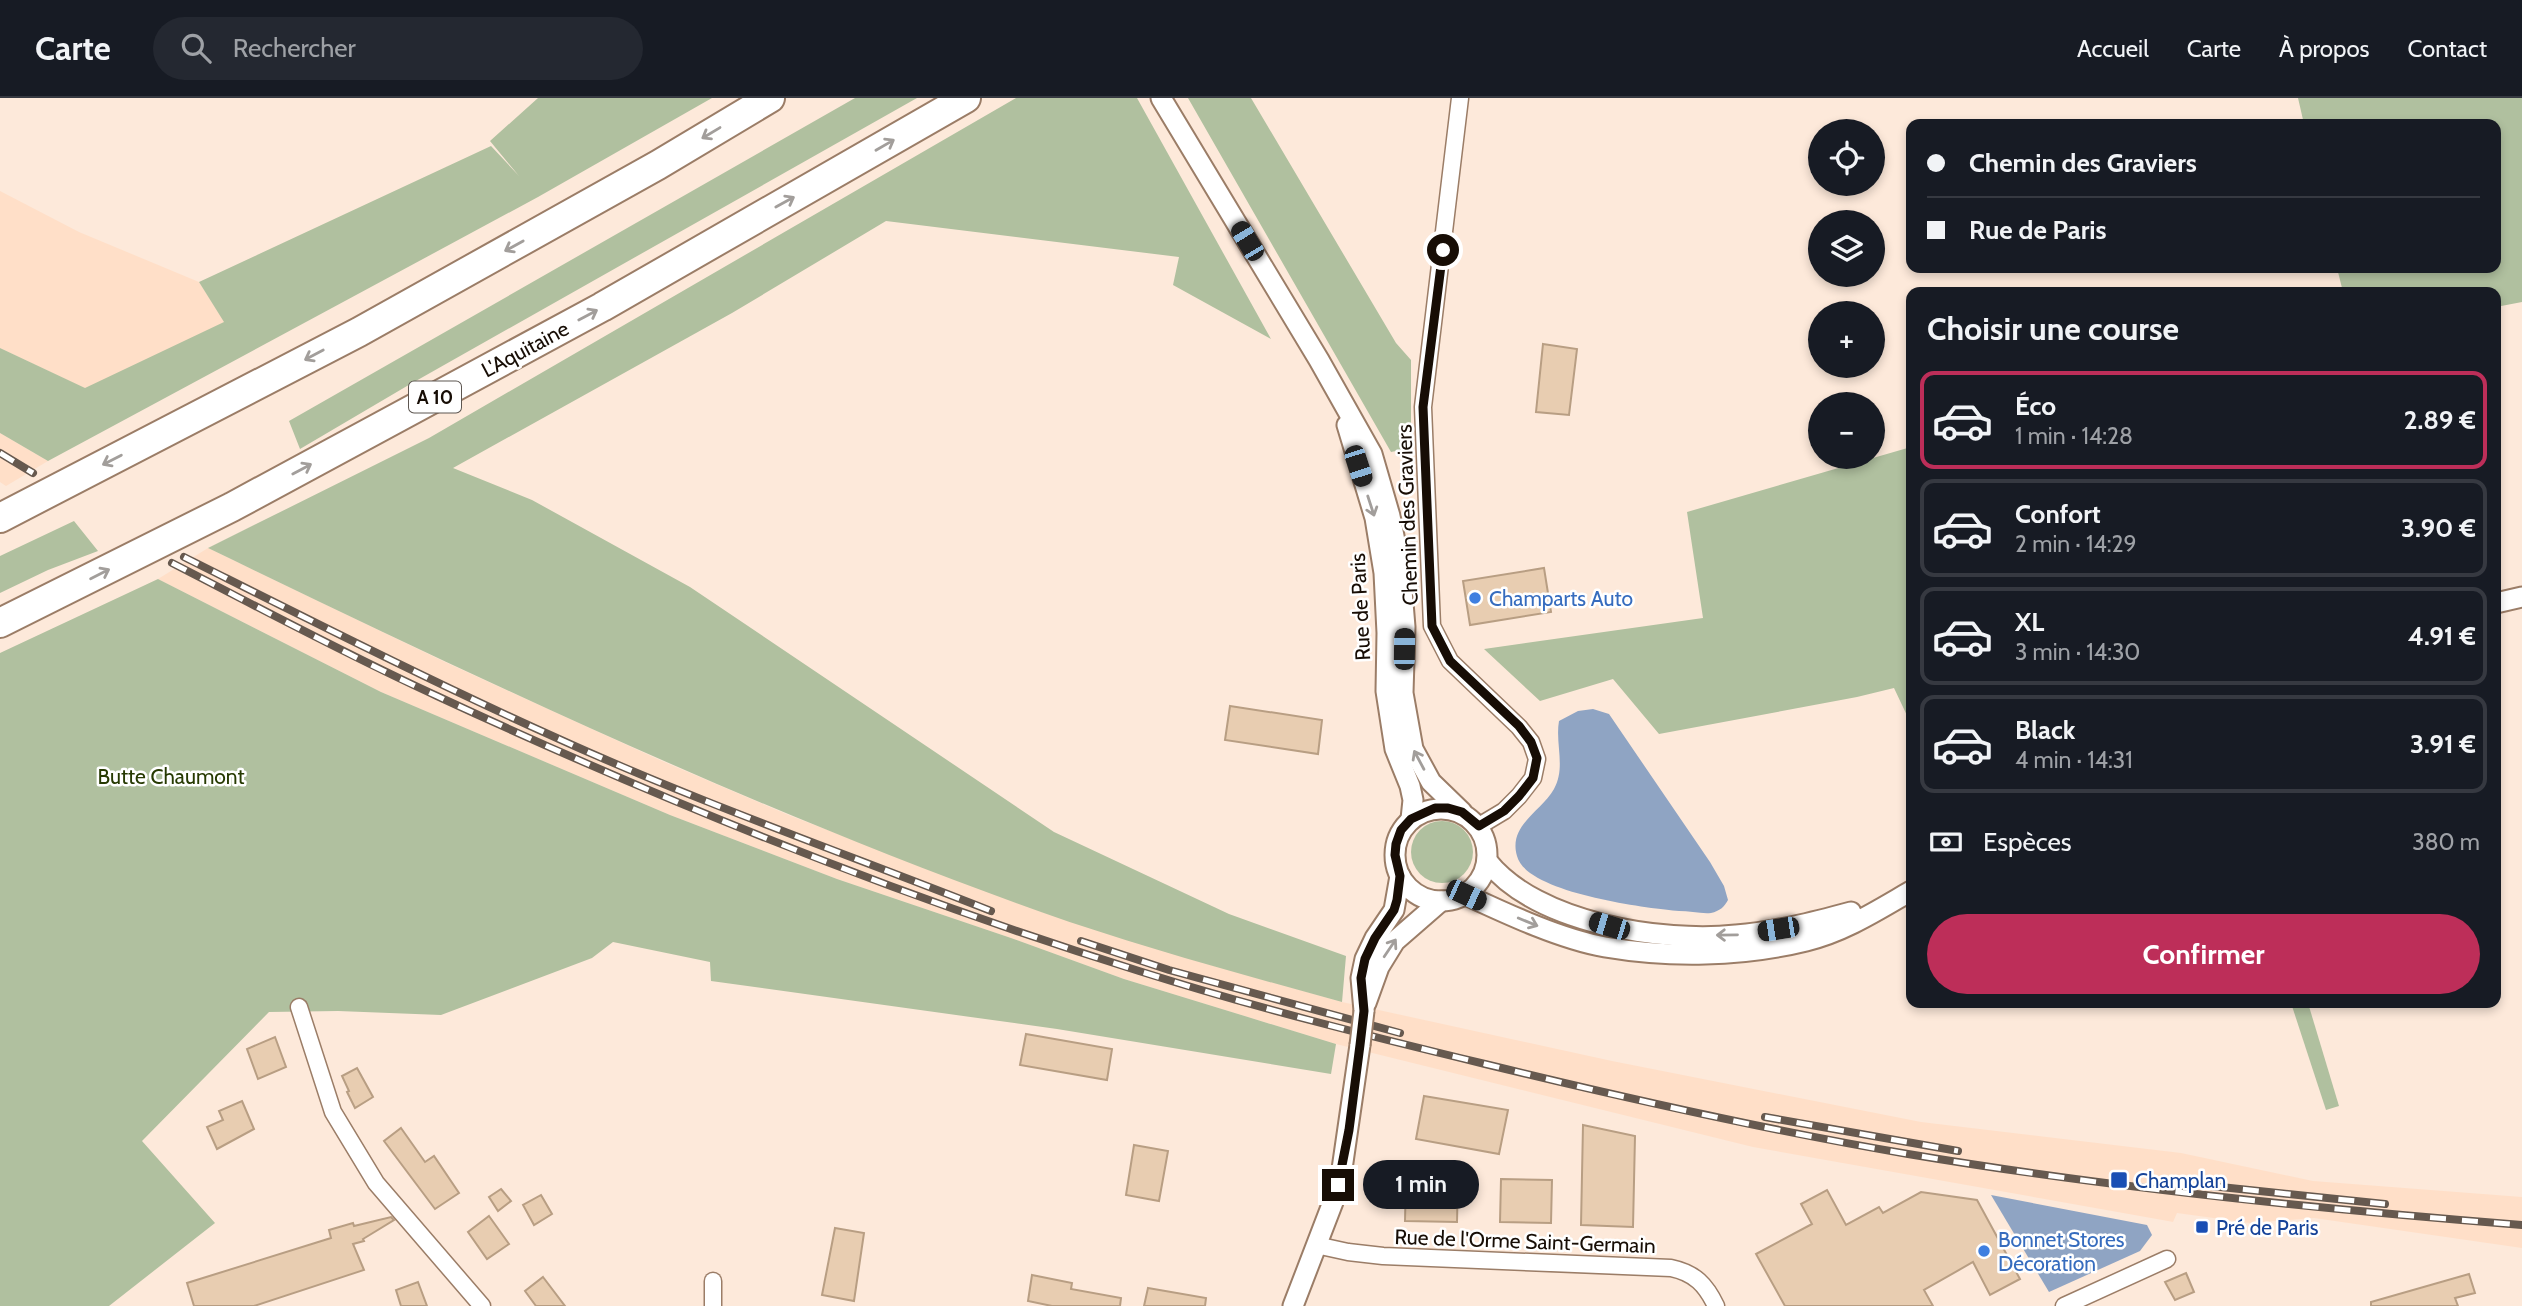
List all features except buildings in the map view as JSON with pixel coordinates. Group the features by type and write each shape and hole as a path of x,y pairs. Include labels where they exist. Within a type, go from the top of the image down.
{"highway":[{"path":"0,518 359,332 770,98"},
{"name":"L'Aquitaine","path":"0,623 232,507 578,320 966,98"}],"street":[{"name":"Rue de Paris","path":"1161,98 1372,454 1401,566 1405,627 1403,694 1413,749 1431,782 1462,812"},
{"name":"Chemin des Graviers","path":"1460,98 1423,407 1432,626 1450,661 1519,726 1531,742 1537,758 1533,778 1519,796 1504,811 1479,826"},
{"name":"Rue de Paris","path":"1338,394 1375,518 1384,573 1386,691 1395,749 1413,800 1411,819"},
{"path":"2501,602 2522,597"},
{"path":"1293,1306 1333,1202 1342,1169 1364,1011 1361,978 1365,959 1375,938 1394,910 1400,876 1395,855 1401,830 1411,819 1435,808 1462,812 1479,826 1487,843 1488,862 1480,881 1466,895 1441,901 1424,898 1410,889 1400,876"},
{"path":"1488,862 1501,878 1513,887 1554,909 1609,926 1673,935 1735,936 1800,926 1854,911 1906,892"},
{"path":"1466,895 1543,928 1603,946 1676,955 1739,952 1807,941 1861,920 1906,893"},
{"path":"1364,1011 1379,967 1395,941 1441,901"},
{"path":"299,1007 333,1112 376,1184 482,1306"},
{"name":"Rue de l'Orme Saint-Germain","path":"1316,1245 1382,1256 1671,1268 1694,1276 1703,1283 1716,1306"},
{"path":"2064,1306 2167,1259"},
{"path":"713,1281 713,1306"}],"shaded area":[{"path":"0,191 79,232 199,282 225,322 92,392 0,348"},
{"path":"0,433 48,461 6,486 0,482"},
{"path":"208,548 445,662 662,761 791,816 1042,912 1194,960 1342,1002 1612,1061 1921,1122 2181,1153 2313,1181 2522,1197 2522,1248 2314,1218 2250,1223 2177,1213 2173,1222 1753,1147 1336,1044 1124,979 837,879 670,815 381,692 158,579"}],"green space":[{"path":"538,98 712,98 538,197 48,461 0,433 0,348 85,388 224,322 199,282 491,146 519,176 490,141"},
{"path":"855,98 917,98 300,449 289,421"},
{"path":"1016,98 1137,98 1271,339 1173,285 1179,257 886,221 732,313 453,468 532,500 690,587 1054,832 1229,914 1346,956 1342,1002 1078,925 829,831 516,694 208,548 429,438"},
{"path":"1188,98 1251,98 1396,343 1411,360 1411,448 1391,452"},
{"path":"2298,98 2522,98 2522,302 2501,306 2501,287 2342,287 2338,273 2501,273 2501,119 2303,119"},
{"path":"1906,448 1906,713 1894,688 1659,734 1613,679 1540,701 1484,649 1703,618 1687,512 1835,469 1885,469 1885,455"},
{"path":"74,521 98,551 48,570 0,593 0,556"},
{"name":"Butte Chaumont","path":"158,579 381,692 670,815 837,879 1124,979 1336,1044 1331,1074 1057,1029 711,981 710,962 613,942 592,958 441,1015 338,1011 269,1012 142,1141 215,1223 109,1306 0,1306 0,653"},
{"path":"1442,821 1464,830 1473,852 1464,874 1442,883 1420,874 1411,852 1420,830"},
{"path":"2293,1008 2310,1008 2339,1106 2326,1110"}],"water":[{"path":"1593,709 1609,714 1710,862 1724,886 1728,900 1719,910 1707,913 1679,911 1616,902 1564,889 1541,880 1525,869 1517,856 1517,836 1521,827 1554,789 1557,781 1560,764 1559,721 1578,711"},
{"path":"1991,1195 2147,1225 2152,1235 2140,1251 2049,1292"}],"railway":[{"path":"0,453 33,473"},
{"path":"184,557 417,673 612,762 720,807 991,911"},
{"path":"172,563 403,680 696,810 960,911 1225,997 1355,1032 1590,1089 1855,1145 2061,1177 2214,1196 2522,1225"},
{"path":"1081,941 1169,970 1400,1033"},
{"path":"1765,1117 1958,1151"},
{"path":"2211,1186 2385,1204"}],"place":[{"name":"Champarts Auto","path":"1475,598"},
{"name":"Champlan","path":"2119,1180"},
{"name":"Pré de Paris","path":"2202,1227"},
{"name":"Bonnet Stores Décoration","path":"1984,1251"}],"route":[{"path":"1338,1185 1349,1130 1364,1011 1361,978 1365,959 1394,910 1397,900 1400,876 1395,855 1401,830 1411,819 1435,808 1462,812 1479,826 1504,811 1519,796 1533,778 1537,758 1531,742 1519,726 1450,661 1432,626 1423,407 1443,250"}]}
